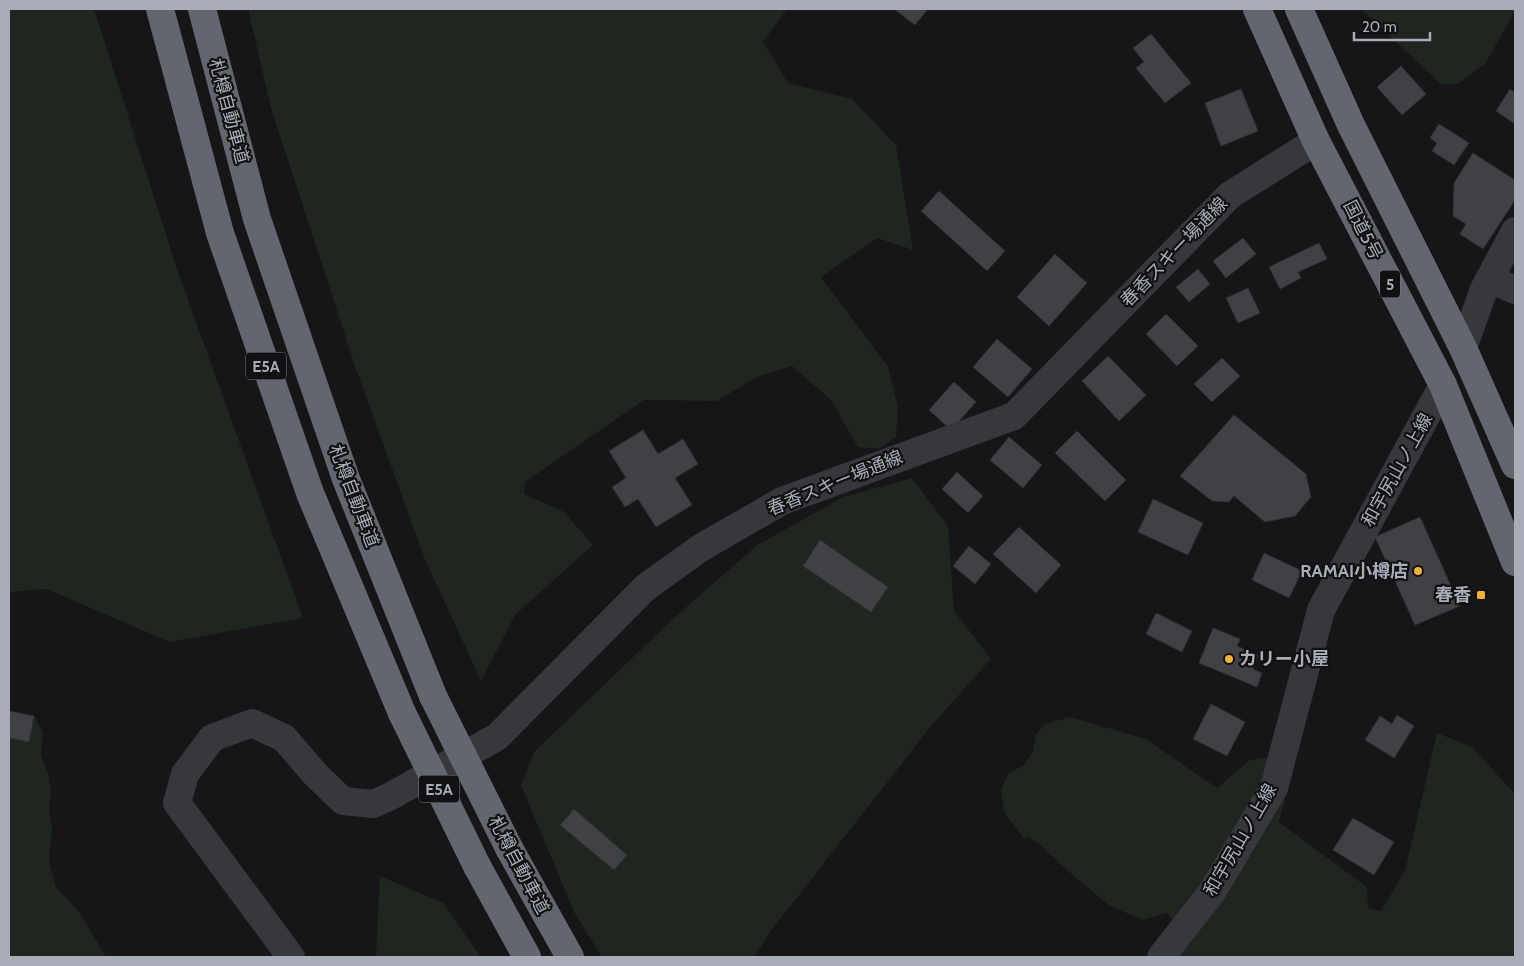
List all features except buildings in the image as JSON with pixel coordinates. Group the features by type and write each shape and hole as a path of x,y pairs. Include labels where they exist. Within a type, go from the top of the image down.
{"highway":[{"name":"札樽自動車道","path":"160,9 220,233 310,492 402,712 477,866 528,957"},
{"name":"札樽自動車道","path":"202,9 260,228 346,479 433,696 509,848 570,957"},
{"name":"国道5号","path":"1257,9 1316,141 1443,385 1515,562"},
{"name":"国道5号","path":"1299,9 1351,125 1463,348 1515,465"}],"street":[{"name":"春香スキー場通線","path":"290,957 177,803 185,774 212,738 252,723 284,738 316,775 342,801 373,804 389,798 497,737 646,587 702,546 782,501 1014,416 1230,195 1316,141"},
{"path":"1463,348 1484,289 1515,231"},
{"path":"1489,279 1515,290"},
{"name":"和宇尻山ノ上線","path":"1161,957 1212,892 1274,788 1321,610 1443,385"}],"shaded area":[{"path":"9,9 94,9 178,272 303,618 169,642 47,589 9,592"},
{"path":"248,9 787,9 763,42 788,83 852,99 896,145 913,250 877,238 821,277 888,367 898,407 896,437 879,449 858,447 831,400 792,366 757,377 717,401 644,400 525,482 524,494 564,512 593,545 515,615 481,681 424,557 356,369 271,108"},
{"path":"1361,9 1515,9 1515,11 1485,64 1458,84 1441,84"},
{"path":"912,478 948,526 954,611 991,659 932,725 770,932 755,957 602,957 574,912 521,785 534,752 675,617 756,546 843,497"},
{"path":"9,711 34,716 43,732 41,755 48,774 51,791 49,811 52,827 49,861 56,887 80,913 106,957 9,957"},
{"path":"1070,717 1146,739 1217,788 1250,760 1297,753 1279,822 1367,887 1368,908 1381,911 1405,871 1437,733 1472,747 1515,794 1515,957 1177,957 1187,939 1167,913 1143,920 1110,906 1036,841 1025,836 1025,840 1004,812 1001,790 1008,774 1024,765 1033,751 1036,734 1045,724"},
{"path":"380,876 443,903 481,957 376,957"}],"place":[{"name":"RAMAI小樽店","path":"1418,571"},
{"name":"春香","path":"1481,595"},
{"name":"カリー小屋","path":"1229,659"}]}
